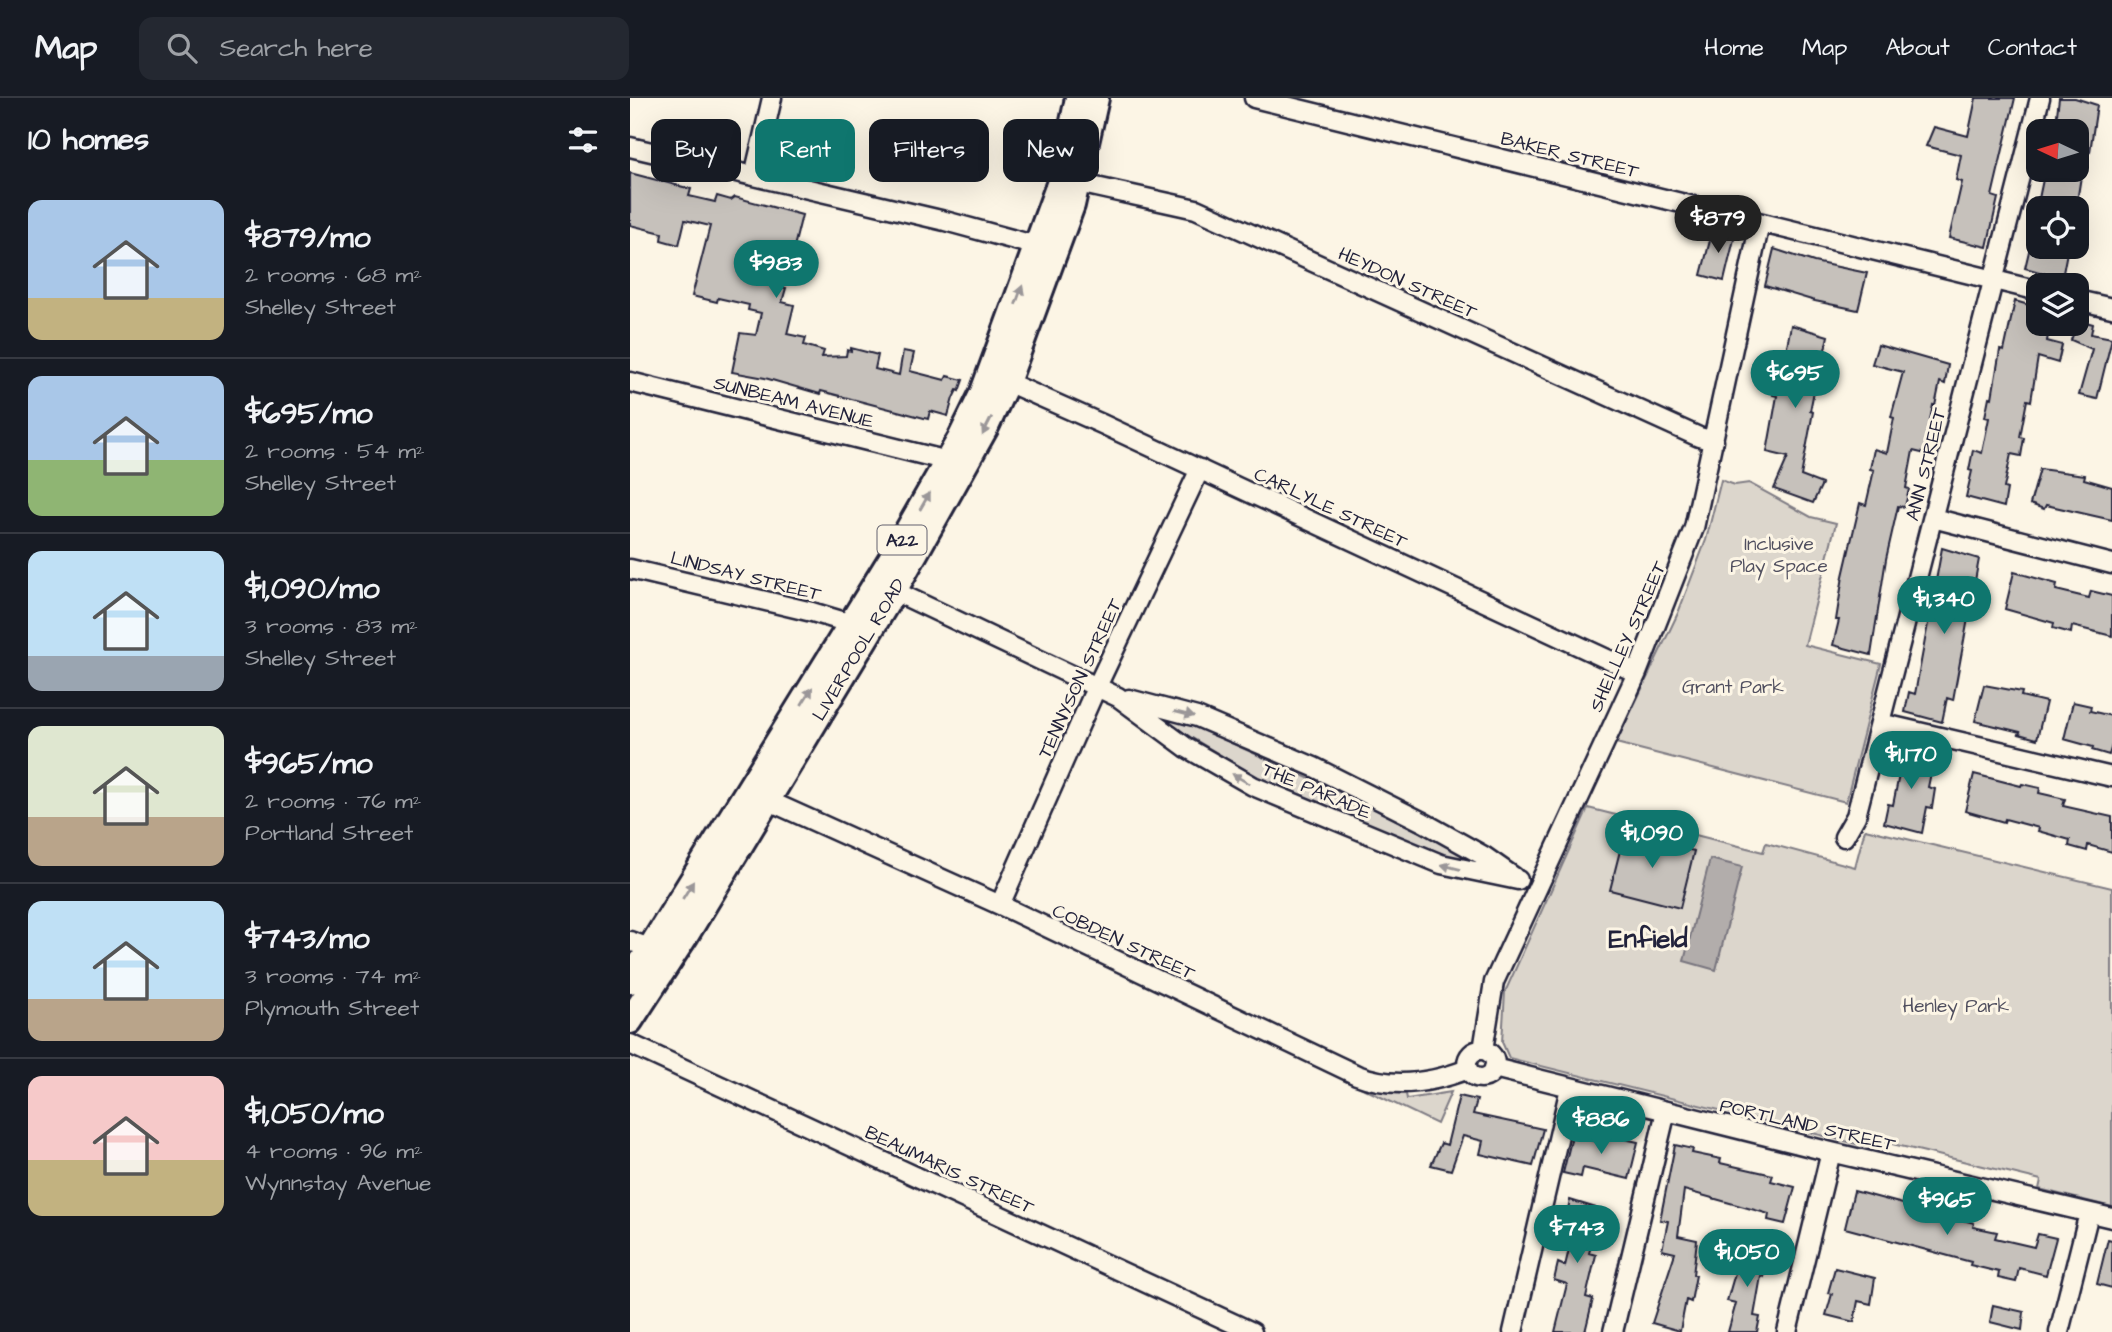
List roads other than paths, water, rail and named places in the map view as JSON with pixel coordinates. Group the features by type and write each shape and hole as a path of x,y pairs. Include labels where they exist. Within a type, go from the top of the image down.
{"highway":[{"name":"LIVERPOOL ROAD","path":"630,981 852,624 948,461 984,392 1060,180 1078,98"},
{"name":"LIVERPOOL ROAD","path":"630,1021 651,949 767,800 894,591 981,437 1007,382 1078,183 1096,98"}],"street":[{"path":"754,177 772,98"},
{"name":"BAKER STREET","path":"1254,98 2026,288"},
{"name":"ANN STREET","path":"1844,837 1856,816 2040,98"},
{"path":"630,147 945,221 1037,246"},
{"name":"HEYDON STREET","path":"1078,183 1196,209 1699,437 1714,441"},
{"name":"SHELLEY STREET","path":"1483,1050 1494,982 1637,673 1695,528 1760,223"},
{"path":"2089,303 2112,309"},
{"name":"SUNBEAM AVENUE","path":"630,382 948,461"},
{"name":"CARLYLE STREET","path":"1007,382 1637,673"},
{"name":"TENNYSON STREET","path":"1000,905 1097,686 1200,469"},
{"path":"1933,518 2112,564"},
{"name":"LINDSAY STREET","path":"630,569 852,624"},
{"name":"THE PARADE","path":"894,591 1118,697 1187,748 1253,786 1441,864 1518,880"},
{"name":"THE PARADE","path":"1118,697 1197,717 1314,766 1484,856 1536,889"},
{"path":"1880,723 2112,777"},
{"name":"COBDEN STREET","path":"767,800 1000,905 1372,1081 1405,1084 1468,1069"},
{"name":"BEAUMARIS STREET","path":"630,1044 1252,1332"},
{"path":"1476,1050 1483,1050 1493,1056 1494,1068 1489,1075 1481,1078 1468,1069 1467,1061 1476,1050"},
{"name":"PORTLAND STREET","path":"1494,1068 1831,1152 2112,1218"},
{"path":"1513,1332 1570,1088"},
{"path":"1613,1332 1666,1111"},
{"path":"1787,1332 1831,1152"},
{"path":"2059,1332 2089,1213"}],"district":[{"name":"Enfield","path":"1648,938"}],"park label":[{"name":"Inclusive Play Space","path":"1779,554"},
{"name":"Grant Park","path":"1733,686"},
{"name":"Henley Park","path":"1956,1005"}]}
